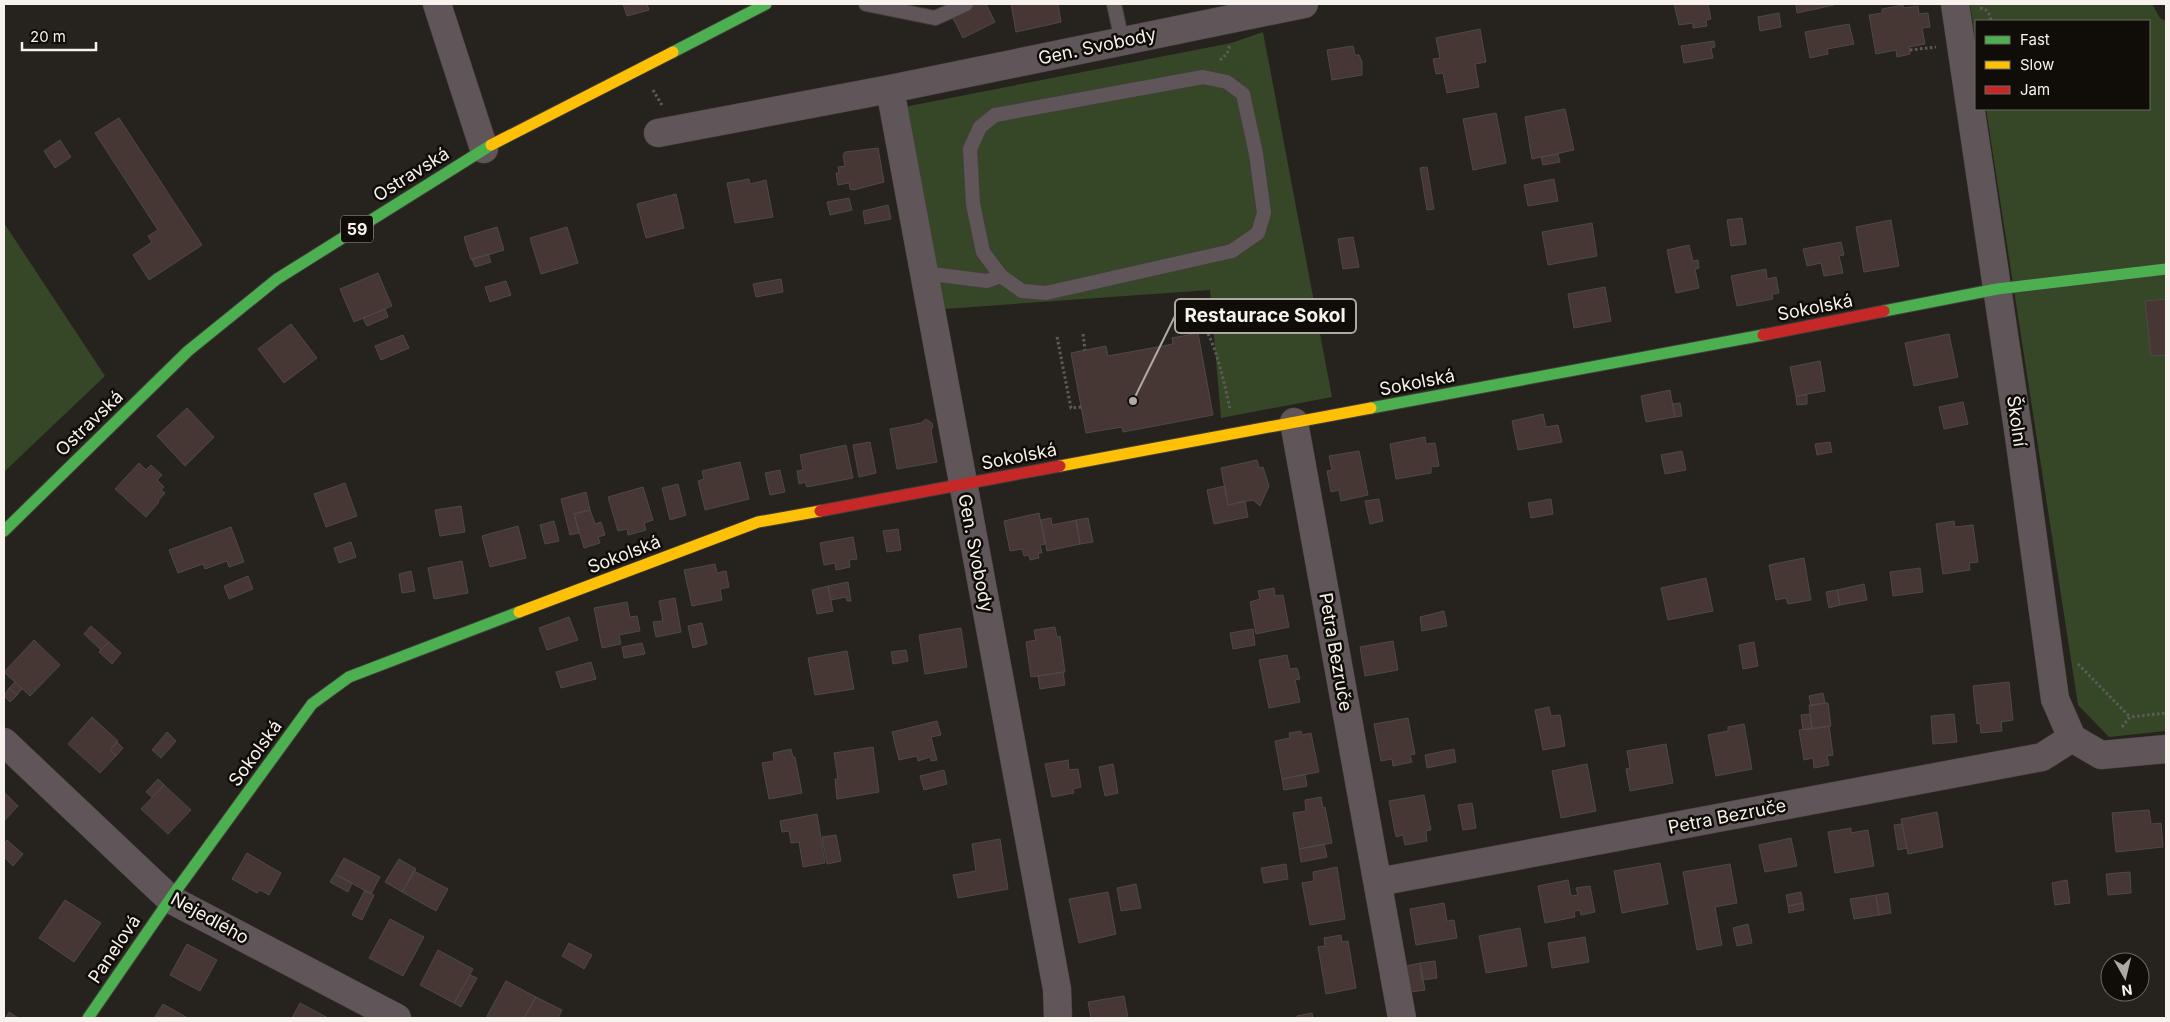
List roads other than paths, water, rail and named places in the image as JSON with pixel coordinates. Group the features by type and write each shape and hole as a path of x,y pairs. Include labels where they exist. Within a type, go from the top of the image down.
{"street":[{"path":"437,4 484,149"},
{"name":"Ostravská","path":"4,531 188,351 276,279 484,149 766,4"},
{"name":"Gen. Svobody","path":"658,133 890,89 1304,4"},
{"name":"Školní","path":"1955,4 1998,289 2055,699 2072,738"},
{"name":"Gen. Svobody","path":"890,89 1057,989 1058,1018"},
{"name":"Sokolská","path":"170,899 312,704 349,677 758,522 1998,289 2166,269"},
{"name":"Petra Bezruče","path":"1294,422 1402,1018"},
{"path":"2072,738 2101,755 2166,749"},
{"name":"Petra Bezruče","path":"1378,882 2042,757 2072,738"},
{"name":"Nejedlého","path":"4,742 170,899 398,1018"},
{"name":"Panelová","path":"88,1018 170,899"}],"lane":[{"path":"866,4 935,18 966,4"},
{"path":"1114,4 1122,41"},
{"path":"1203,77 1226,82 1243,94 1256,154 1264,213 1258,233 1232,251 1046,293 1022,291 1000,276 984,252 973,204 970,149 980,127 995,115 1203,77"},
{"path":"924,273 987,281 1000,276"}],"place":[{"name":"Restaurace Sokol","path":"1133,401"}]}
